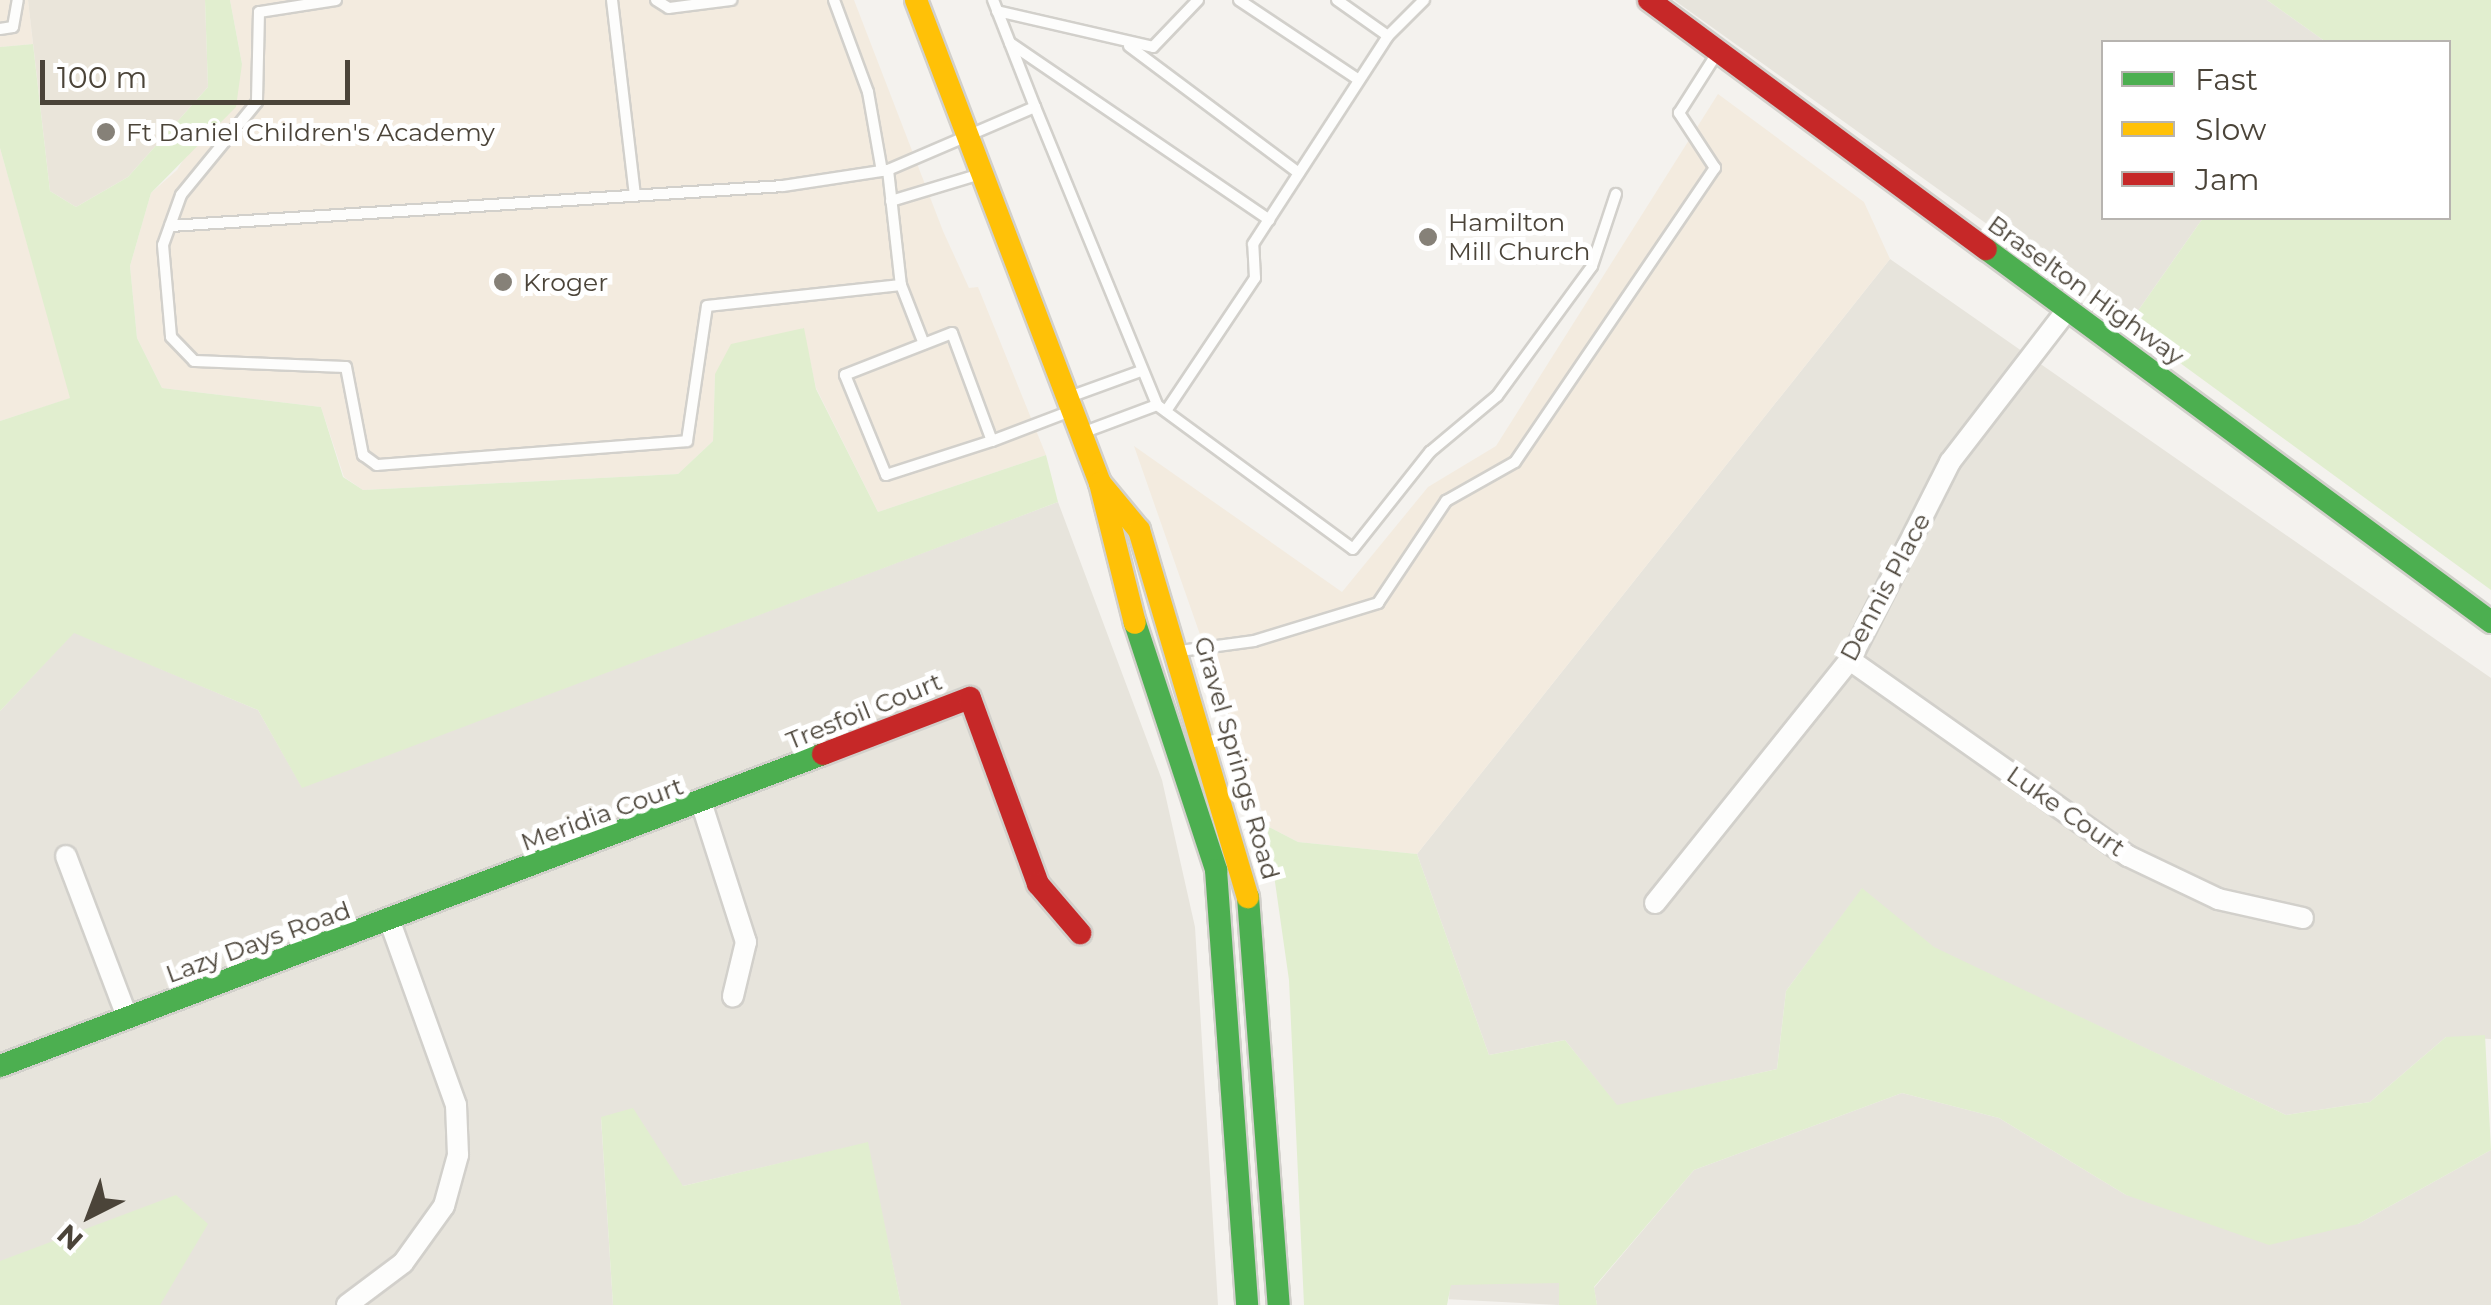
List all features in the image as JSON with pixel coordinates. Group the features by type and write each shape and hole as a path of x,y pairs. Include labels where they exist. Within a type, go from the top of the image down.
{"main road":[{"name":"Gravel Springs Road","path":"916,0 1100,484 1108,538 1216,870 1247,1305"},
{"name":"Braselton Highway","path":"1649,0 2491,622"},
{"name":"Gravel Springs Road","path":"1100,484 1139,530 1179,651 1248,894 1279,1305"},
{"name":"Tresfoil Court","path":"702,805 970,698 1038,884 1080,934"},
{"name":"Meridia Court","path":"390,922 702,805"},
{"name":"Lazy Days Road","path":"0,1066 390,922"}],"street":[{"name":"Dennis Place","path":"1655,903 1850,660 1950,462 2067,310"},
{"name":"Luke Court","path":"1850,660 2128,856 2218,899 2303,918"},
{"name":"Meridia Court","path":"702,805 746,942 733,996"},
{"path":"66,856 128,1020"},
{"name":"Lazy Days Road","path":"347,1305 403,1263 444,1206 458,1155 456,1105 390,922"}],"lane":[{"path":"0,29 13,27 18,0"},
{"path":"336,0 258,6 257,102 181,195 163,244 171,337 194,361 346,367 363,455 377,465 687,441 707,306 901,284"},
{"path":"612,0 636,196"},
{"path":"656,0 670,8 731,0"},
{"path":"834,0 868,92 891,200 901,284 924,344"},
{"path":"995,5 1128,46 1153,46 1198,0"},
{"path":"1239,0 1359,80"},
{"path":"1337,0 1388,36"},
{"path":"1081,433 1161,408 1255,278 1254,244 1299,173 1388,36 1424,0"},
{"path":"995,5 1141,371 1161,408 1354,548 1430,452 1497,396 1592,266 1616,194"},
{"path":"1010,43 1269,220"},
{"path":"1128,46 1299,173"},
{"path":"1179,651 1254,641 1378,603 1446,501 1516,462 1714,168 1679,113 1719,52"},
{"path":"170,226 636,196 885,171 1035,107"},
{"path":"891,200 983,174"},
{"path":"992,441 952,333 845,375 886,474 992,441 1141,371"}],"shaded area":[{"path":"0,0 28,0 33,44 0,47"},
{"name":"Ft Daniel Children's Academy","path":"28,0 205,0 208,87 128,177 76,207 50,191"},
{"path":"230,0 854,0 943,231 969,288 978,287 1046,455 878,512 816,388 803,328 715,374 713,441 678,474 363,490 344,477 321,407 162,388 137,338 130,266 151,193 177,170 242,64"},
{"path":"1674,0 2267,0 2323,40 2101,40 2101,220 2202,220 2128,325"},
{"path":"1718,94 1864,202 1890,259 1417,854 1298,842 1267,826 1134,446 1342,592 1428,487 1496,446"},
{"path":"0,148 71,398 0,421"},
{"path":"1890,259 2491,678 2491,1039 2446,1037 2370,1102 2286,1115 1934,948 1862,889 1786,991 1777,1069 1617,1106 1565,1040 1489,1055 1417,854"},
{"path":"1058,502 1162,780 1195,927 1218,1305 901,1305 867,1143 683,1186 601,1118 613,1305 0,1305 0,711 74,632 258,710 302,787"},
{"path":"1902,1093 1999,1118 2126,1195 2358,1224 2491,1150 2491,1305 1597,1305 1594,1288 1694,1170"},
{"path":"1450,1277 1560,1283 1559,1305 1449,1299"}],"green space":[{"path":"205,0 230,0 242,64 236,107 151,193 130,266 137,338 162,388 321,407 343,477 363,490 678,474 713,441 715,374 731,344 804,328 816,389 878,512 1046,455 1058,502 302,788 258,710 74,633 0,711 0,421 70,398 0,148 0,47 33,44 50,191 76,207 128,177 208,87"},
{"path":"2267,0 2491,0 2491,590 2128,325 2202,220 2451,220 2451,40 2323,40"},
{"path":"1267,826 1298,842 1417,854 1489,1055 1565,1040 1617,1105 1777,1069 1786,991 1862,888 1934,947 2286,1115 2370,1102 2446,1037 2485,1035 2491,1150 2358,1224 2269,1245 2126,1195 1999,1118 1902,1093 1694,1170 1594,1287 1597,1305 1559,1305 1559,1283 1451,1285 1447,1305 1304,1305 1289,980"},
{"path":"633,1108 683,1186 868,1142 901,1305 613,1305 601,1117"},
{"path":"176,1195 208,1224 160,1305 0,1305 0,1261"}],"traffic: fast":[{"path":"1986,249 2491,622"},
{"path":"1135,623 1216,870 1247,1305"},
{"path":"0,1066 823,754"},
{"path":"1248,897 1279,1305"}],"traffic: slow":[{"path":"916,0 1100,483 1135,623"},
{"path":"1100,483 1139,530 1248,897"}],"traffic: jam":[{"path":"1649,0 1986,249"},
{"path":"823,754 970,698 1038,884 1080,933"}],"place":[{"name":"Ft Daniel Children's Academy","path":"106,132"},
{"name":"Hamilton Mill Church","path":"1428,237"},
{"name":"Kroger","path":"503,282"}]}
